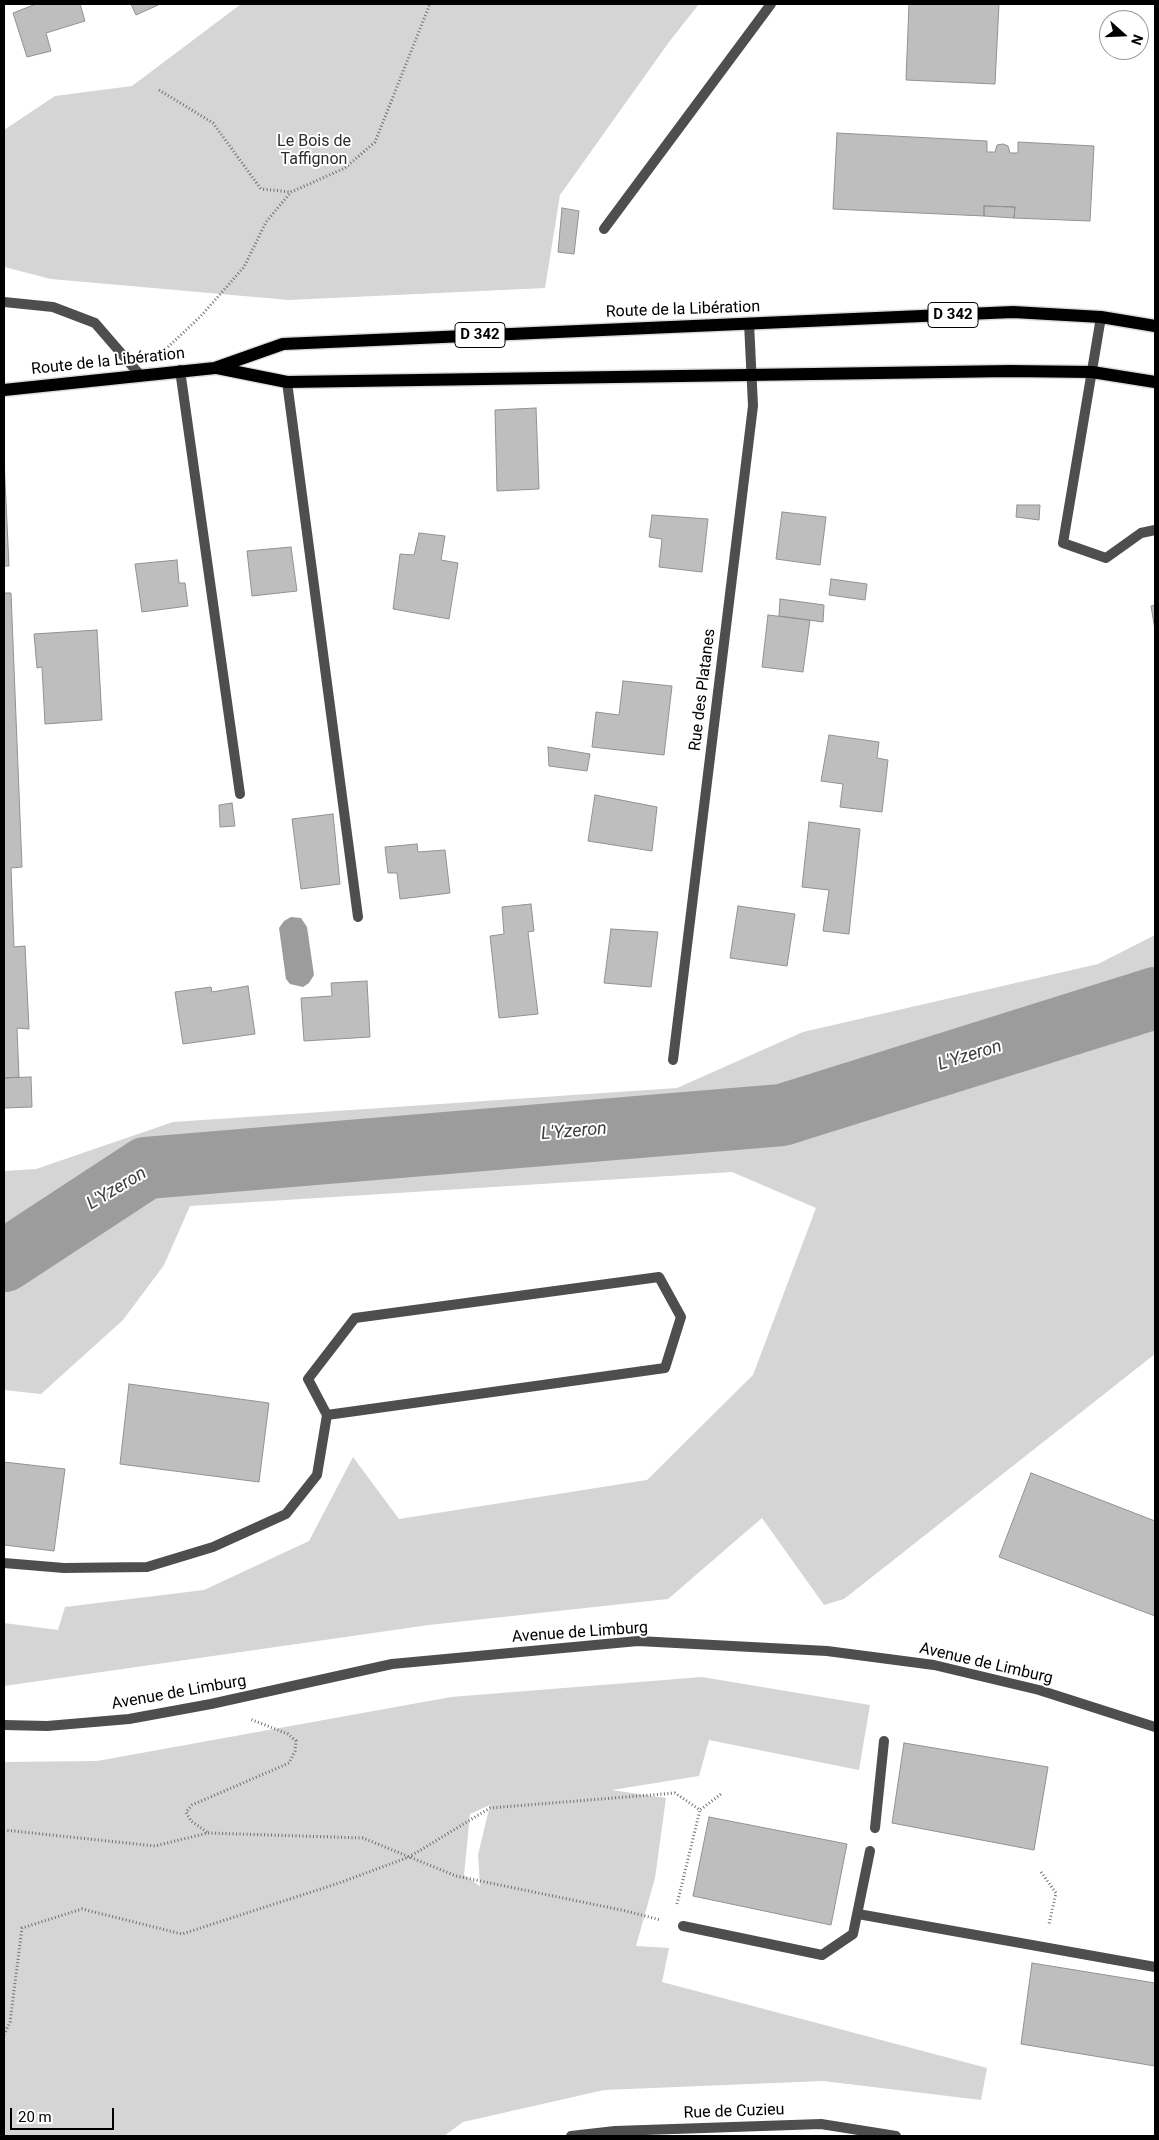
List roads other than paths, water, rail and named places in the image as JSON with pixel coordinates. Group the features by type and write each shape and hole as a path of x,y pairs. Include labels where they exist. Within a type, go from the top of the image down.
{"main road":[{"name":"Route de la Libération","path":"215,368 283,344 749,323 1013,312 1101,317 1155,326"},
{"name":"Route de la Libération","path":"4,390 140,374 215,368 286,382 1010,371 1092,372 1155,382"}],"street":[{"path":"604,229 771,4"},
{"path":"4,302 53,307 95,323 140,374"},
{"path":"1101,317 1063,543 1106,558 1141,533 1155,530"},
{"name":"Rue des Platanes","path":"673,1060 753,406 749,323"},
{"path":"180,370 240,794"},
{"path":"286,382 358,917"},
{"path":"4,1563 64,1568 147,1567 213,1547 286,1514 317,1475 327,1415 308,1379 356,1318 659,1276 681,1317 665,1368 327,1415"},
{"name":"Avenue de Limburg","path":"4,1725 46,1726 129,1720 392,1664 638,1642 827,1651 934,1665 1039,1690 1155,1727"},
{"path":"874,1828 884,1741"},
{"path":"683,1926 822,1955 853,1934 870,1851"},
{"path":"858,1914 1155,1967"},
{"name":"Rue de Cuzieu","path":"571,2136 615,2131 822,2124 896,2136"}],"waterway":[{"name":"L'Yzeron","path":"4,1261 146,1168 782,1115 1155,998"}],"park label":[{"name":"Le Bois de Taffignon","path":"314,151"}]}
